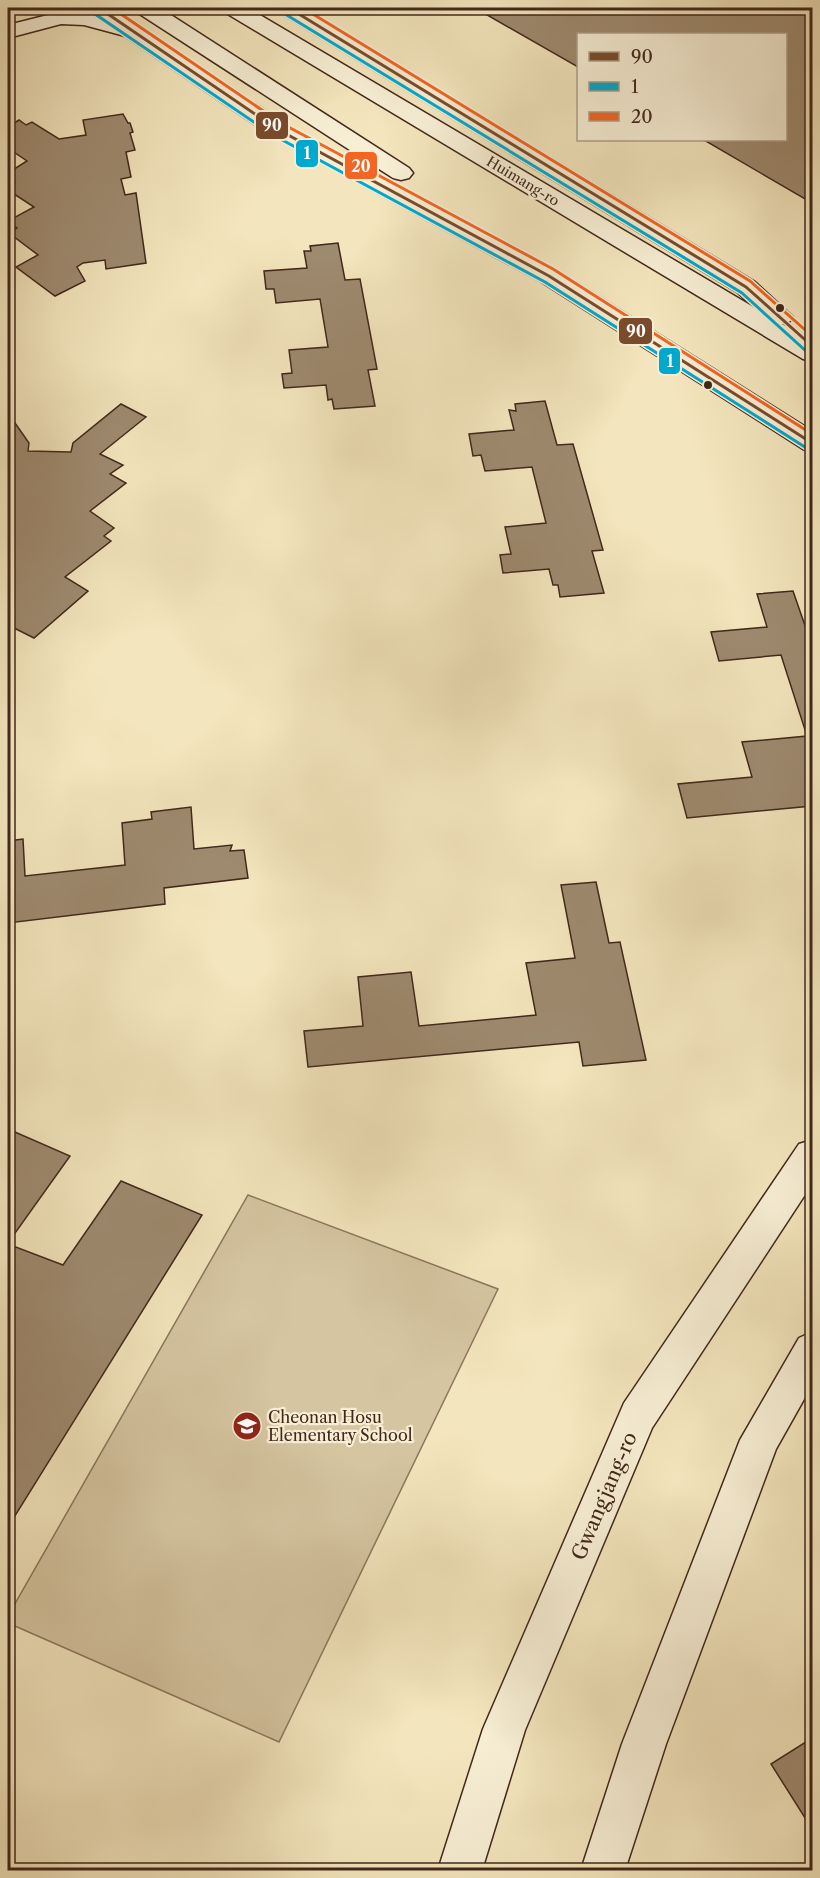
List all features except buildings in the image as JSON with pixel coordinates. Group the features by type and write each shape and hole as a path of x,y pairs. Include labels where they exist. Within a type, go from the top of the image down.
{"main road":[{"path":"8,13 15,8"},
{"path":"99,8 277,129 549,276 813,443"},
{"path":"146,8 469,217 549,276"},
{"name":"Huimang-ro","path":"234,8 813,353"},
{"name":"Huimang-ro","path":"289,8 746,287 813,346"},
{"path":"8,32 60,18 86,19 142,36"},
{"name":"Gwangjang-ro","path":"460,1870 504,1730 638,1416 813,1155"},
{"path":"603,1870 644,1744 760,1440 813,1350"}],"shaded area":[{"path":"248,1195 498,1289 279,1742 8,1623 8,1616"}],"transit line":[{"name":"90","path":"99,8 277,129 549,276 812,443"},
{"name":"20","path":"112,8 281,123 553,269 812,434"},
{"name":"90","path":"289,8 746,287 812,346"},
{"name":"20","path":"303,8 750,281 812,336"},
{"name":"1","path":"95,14 273,135 545,282 808,449"},
{"name":"1","path":"285,14 742,293 807,352"}],"place":[{"name":"Cheonan Hosu Elementary School","path":"247,1426"}]}
